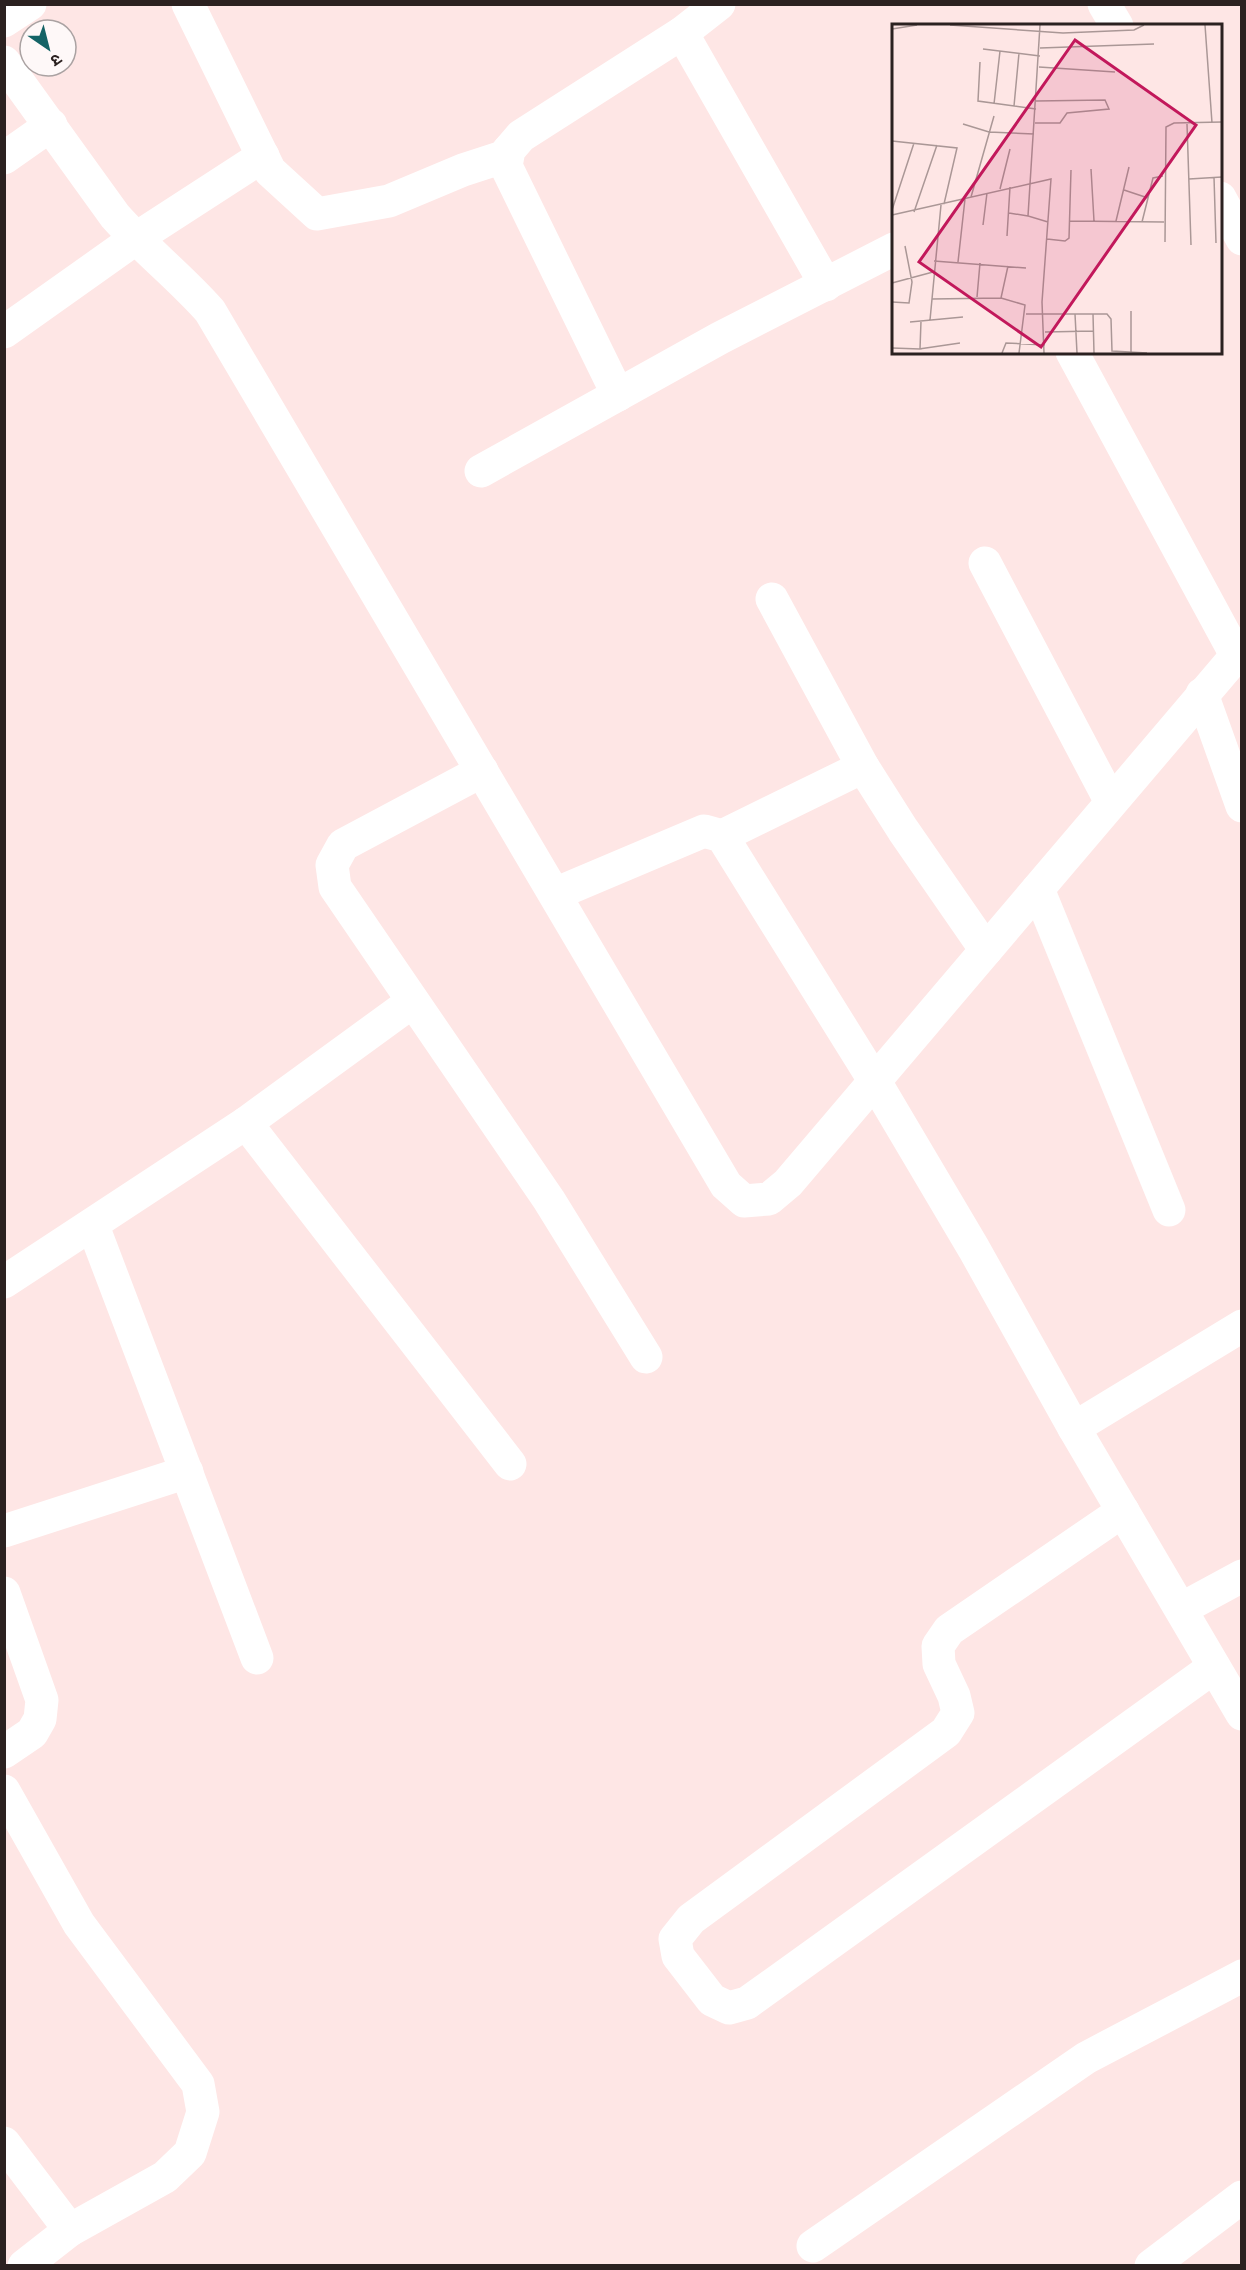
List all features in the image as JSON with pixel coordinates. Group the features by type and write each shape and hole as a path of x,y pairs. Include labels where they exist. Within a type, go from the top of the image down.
{"street":[{"path":"4,21 30,4"},
{"path":"188,4 270,171 317,214 389,201 463,170 503,157 521,136 682,33 719,4"},
{"path":"1104,4 1117,24"},
{"path":"682,33 826,285"},
{"path":"4,62 115,216 135,239 189,287 210,311 726,1185 744,1201 769,1199 788,1183 1239,652 1073,354"},
{"path":"4,158 51,125"},
{"path":"509,150 506,166 618,395"},
{"path":"4,332 135,239 263,156"},
{"path":"1222,200 1242,239"},
{"path":"481,471 720,338 892,250"},
{"path":"985,563 1112,802"},
{"path":"772,599 862,767 987,950"},
{"path":"1202,694 1242,806"},
{"path":"555,894 704,831 722,836 862,767"},
{"path":"482,771 343,845 333,865 335,887 549,1200 646,1357"},
{"path":"722,836 874,1080 1242,1714"},
{"path":"1038,889 1169,1210"},
{"path":"4,1282 93,1226 246,1123 412,1002"},
{"path":"246,1123 510,1464"},
{"path":"93,1226 257,1658"},
{"path":"1074,1428 1242,1326"},
{"path":"4,1531 187,1472"},
{"path":"1123,1511 948,1630 938,1646 939,1664 954,1696 958,1713 946,1732 691,1919 675,1939 678,1956 712,2000 729,2008 747,2003 1214,1667"},
{"path":"1181,1609 1242,1576"},
{"path":"4,1593 42,1700 40,1719 32,1733 4,1752"},
{"path":"4,1791 80,1924 198,2084 203,2112 190,2153 165,2177 70,2230 24,2265"},
{"path":"813,2246 1086,2058 1242,1976"},
{"path":"4,2143 70,2230"},
{"path":"1151,2265 1242,2198"}]}
